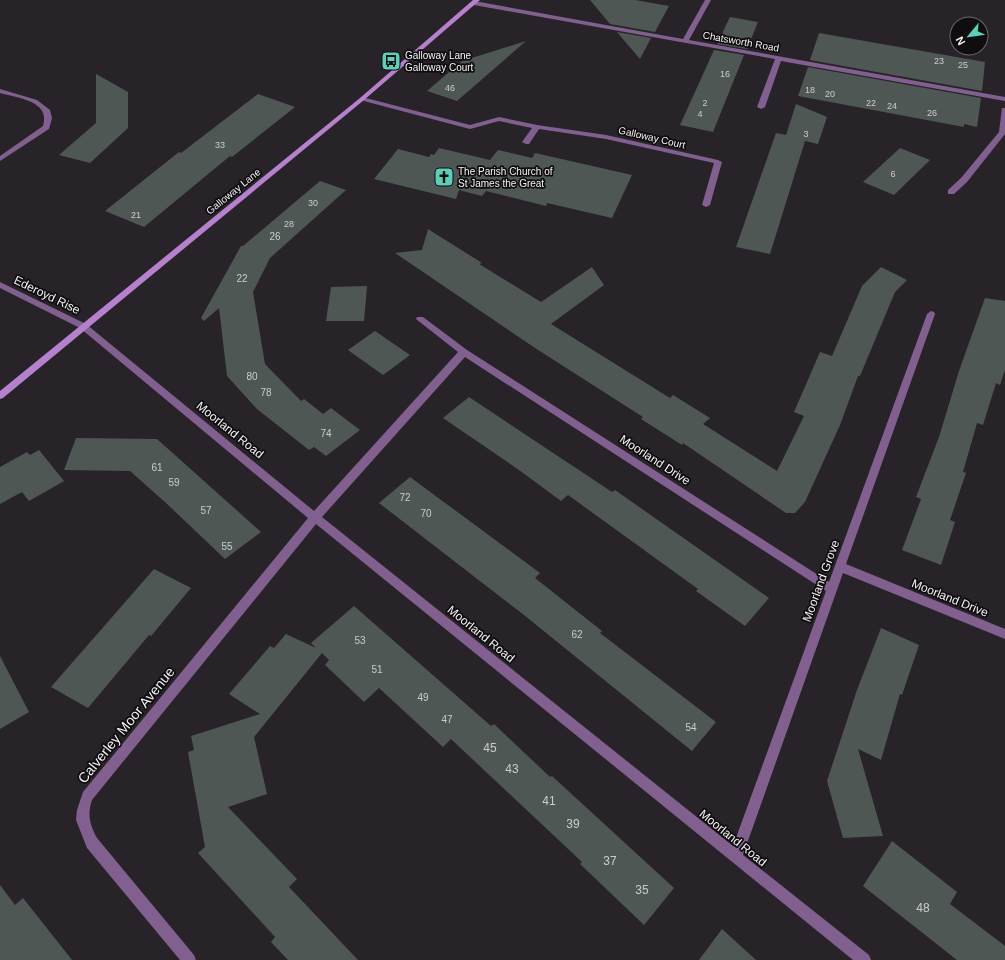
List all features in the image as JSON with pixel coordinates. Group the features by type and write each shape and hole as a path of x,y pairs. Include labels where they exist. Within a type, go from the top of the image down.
{"main road":[{"name":"Galloway Lane","path":"0,396 83,326 362,99 476,1"}],"street":[{"path":"685,41 708,0"},
{"name":"Chatsworth Road","path":"476,1 685,41 1005,99"},
{"path":"761,107 779,58"},
{"path":"0,91 37,102 46,107 50,114 50,121 46,127 0,159"},
{"name":"Galloway Court","path":"362,99 470,127 499,119 537,127 606,137 718,162 706,205"},
{"path":"951,192 964,180 1003,132 1005,110"},
{"path":"526,142 537,127"},
{"name":"Ederoyd Rise","path":"0,285 83,326"},
{"name":"Moorland Grove","path":"736,857 931,314"},
{"name":"Moorland Drive","path":"420,319 464,352 832,589"},
{"name":"Moorland Road","path":"83,326 315,517 864,960"},
{"path":"315,517 464,352"},
{"name":"Calverley Moor Avenue","path":"188,960 92,843 85,829 81,812 87,796 315,517"},
{"name":"Moorland Drive","path":"841,567 1005,634"}],"building":[{"path":"590,0 635,0 669,6 655,32 610,24"},
{"path":"730,17 758,22 747,49 717,44"},
{"path":"617,32 651,38 640,59"},
{"path":"819,33 985,62 982,91 810,60"},
{"path":"526,41 457,101 427,91 462,61"},
{"path":"714,50 744,55 713,132 680,125"},
{"path":"808,67 981,98 977,127 964,124 964,127 798,96"},
{"path":"96,74 128,92 128,128 90,163 59,155 96,123"},
{"path":"258,94 295,107 232,157 230,156 144,227 105,211 179,152 181,153"},
{"path":"796,104 827,117 818,144 805,141 770,254 736,247 776,133 786,135"},
{"path":"439,148 490,160 498,150 532,158 535,153 632,175 612,218 547,203 546,206 486,191 482,196 459,190 456,199 374,179 398,149 429,157 431,154 434,155"},
{"path":"900,148 930,160 894,195 863,182"},
{"path":"320,181 346,190 270,258 253,292 265,364 301,401 304,399 323,414 331,408 360,430 326,456 314,447 309,450 257,409 227,376 219,308 204,321 201,318 241,246 243,246"},
{"path":"428,229 482,263 479,264 541,302 592,267 604,285 551,324 670,398 673,395 710,418 703,424 777,471 804,416 794,412 820,352 832,356 862,286 881,267 907,280 895,292 860,376 858,376 840,425 805,502 795,513 786,513 683,443 682,445 641,419 643,417 535,348 395,253 422,250"},
{"path":"367,286 364,321 326,321 331,287"},
{"path":"985,298 1005,301 1005,370 1000,385 996,383 983,425 977,423 963,472 966,473 950,520 955,522 941,565 902,550 921,499 916,497 939,437 959,371"},
{"path":"375,331 410,355 383,375 348,350"},
{"path":"469,397 612,492 615,490 769,598 745,626 696,591 698,589 568,495 561,501 443,418"},
{"path":"76,438 157,439 261,532 225,559 130,471 64,470"},
{"path":"39,450 64,481 29,501 22,492 0,504 0,467 27,452 30,455"},
{"path":"410,477 540,573 535,578 602,631 600,633 716,722 692,751 524,615 379,503"},
{"path":"154,569 191,588 151,636 149,635 88,708 51,687"},
{"path":"354,606 491,726 494,724 550,777 552,776 674,888 644,925 580,864 582,862 451,739 443,747 379,688 364,702 325,665 329,660 322,653 254,737 267,794 228,807 297,879 289,887 358,960 288,960 271,942 275,937 198,853 205,847 188,752 194,750 191,736 260,714 229,694 270,646 274,648 286,634 316,648 311,643"},
{"path":"881,628 919,645 902,695 900,694 881,760 858,749 883,836 843,838 827,781 857,690"},
{"path":"0,656 29,712 0,729"},
{"path":"892,841 957,892 950,904 1005,946 1005,960 957,960 863,886"},
{"path":"0,885 15,905 23,898 72,960 0,960"},
{"path":"722,929 756,960 699,960"}],"place":[{"name":"Galloway Lane Galloway Court","path":"391,61"},
{"name":"The Parish Church of St James the Great","path":"444,177"}]}
